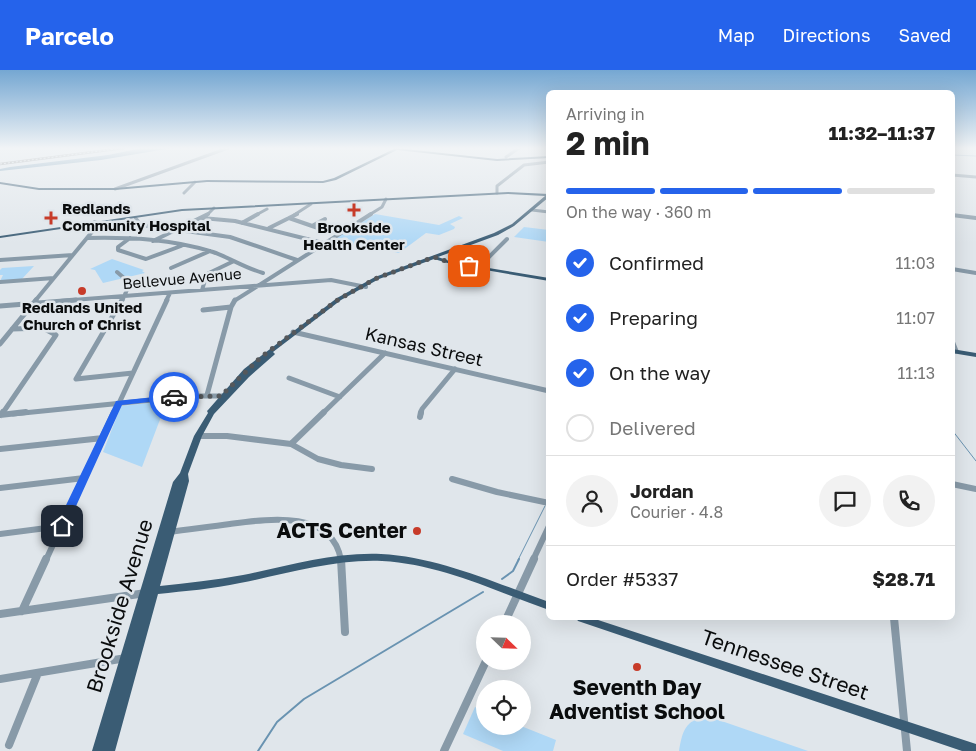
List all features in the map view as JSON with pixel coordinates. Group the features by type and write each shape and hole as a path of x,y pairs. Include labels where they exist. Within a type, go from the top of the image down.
{"main road":[{"path":"0,183 39,189 116,189 195,182 329,180"},
{"path":"0,237 155,212 497,193 546,196"},
{"path":"224,396 236,379 246,370 363,286 512,227 546,199"},
{"path":"436,258 478,268 546,279"},
{"path":"224,396 296,333"},
{"path":"955,351 976,355"},
{"path":"246,370 255,368"},
{"path":"233,390 233,387 239,381 236,379"},
{"name":"Brookside Avenue","path":"98,751 130,658 167,532 185,481 184,474 198,436 224,396"},
{"path":"150,592 234,580 340,560 402,560 435,568 546,605"},
{"name":"Tennessee Street","path":"587,620 976,750"},
{"name":"Brookside Avenue","path":"109,751 130,658"}],"street":[{"path":"116,189 141,180"},
{"path":"497,193 497,186 505,180"},
{"path":"184,193 195,182"},
{"path":"207,395 231,307 235,300 384,206 386,199"},
{"path":"269,228 308,208 310,204"},
{"path":"153,241 202,218 214,208"},
{"path":"242,223 267,209"},
{"path":"534,210 546,212"},
{"path":"955,215 976,218"},
{"path":"202,218 269,228 295,238 324,243"},
{"path":"289,218 312,226 342,232"},
{"path":"136,219 141,225 235,238 278,255 297,260"},
{"path":"312,226 325,219"},
{"path":"0,344 88,238 96,227 95,222"},
{"path":"88,238 130,238 183,244 210,251 263,273"},
{"path":"130,238 118,247 118,250 146,259 183,244"},
{"path":"478,268 507,239"},
{"path":"171,268 210,251"},
{"path":"0,260 73,255"},
{"path":"202,290 207,274 234,261"},
{"path":"955,270 976,273"},
{"path":"117,272 130,283 125,296 76,378 133,373"},
{"path":"0,282 54,278"},
{"name":"Bellevue Avenue","path":"0,306 331,280 363,286"},
{"path":"22,611 170,293"},
{"path":"203,310 231,307"},
{"path":"0,416 56,335 43,328 12,329"},
{"name":"Kansas Street","path":"296,333 546,390"},
{"path":"291,444 385,353"},
{"path":"420,417 422,409 455,369"},
{"path":"289,378 340,397"},
{"path":"0,416 207,395 224,396"},
{"path":"198,436 227,436 291,444 296,450 308,454 358,469 372,469"},
{"path":"0,449 102,438"},
{"path":"0,488 84,478"},
{"path":"452,479 470,481 490,490 521,495 546,502"},
{"path":"955,485 976,490"},
{"path":"167,532 278,518 288,519 330,534 334,538 340,560 345,632"},
{"path":"0,534 62,526"},
{"path":"508,615 546,533"},
{"path":"0,614 150,592"},
{"path":"894,620 907,751"},
{"path":"0,679 130,658"},
{"path":"444,751 482,670"},
{"path":"9,745 38,672"}],"shaded area":[{"path":"375,214 439,225 459,216 463,218 450,224 455,227 454,229 439,235 426,233 399,253 332,241"},
{"path":"524,227 546,230 546,242 514,237"},
{"path":"112,259 144,270 142,271 145,273 103,283 95,270 90,269"},
{"path":"34,266 21,280 0,281 3,275 0,275 2,268"},
{"path":"167,401 142,467 103,452 121,406"},
{"path":"475,707 476,735 531,735 531,730 556,740 553,751 503,751 463,734"},
{"path":"702,717 710,717 808,751 679,751 681,739 688,725"}],"waterway":[{"path":"955,434 976,461"},
{"path":"518,560 545,506"},
{"path":"502,579 513,571 519,559"},
{"path":"258,751 277,722 304,699 483,592"}],"way so far":[{"path":"174,397 221,396 240,375 283,340 339,299 377,278 434,257 469,266"}],"place":[{"name":"Brookside Health Center","path":"354,210"},
{"name":"Redlands Community Hospital","path":"51,218"},
{"name":"Redlands United Church of Christ","path":"82,291"},
{"name":"ACTS Center","path":"417,531"},
{"name":"Seventh Day Adventist School","path":"637,667"}],"route":[{"path":"62,526 119,403 174,397"}]}
